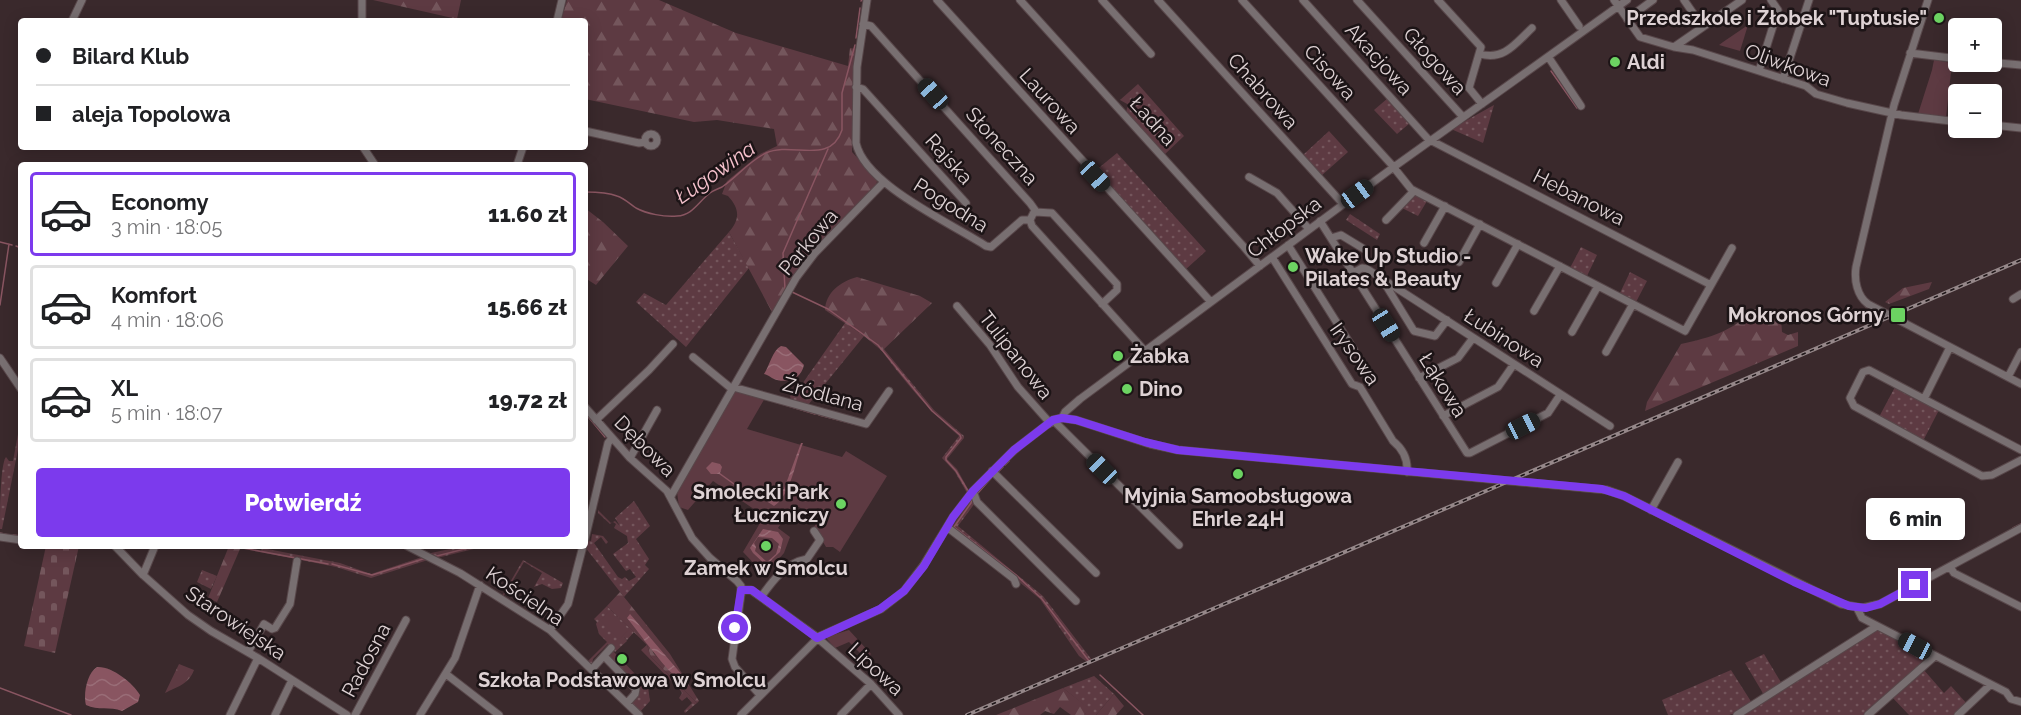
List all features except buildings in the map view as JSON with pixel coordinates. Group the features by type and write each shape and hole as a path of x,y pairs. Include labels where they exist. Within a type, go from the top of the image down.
{"street":[{"path":"73,18 82,0"},
{"path":"362,0 362,18"},
{"path":"558,18 562,0"},
{"path":"867,0 857,67 857,149 859,155 883,183"},
{"name":"Laurowa","path":"937,0 1211,302"},
{"name":"Ładna","path":"1020,0 1260,266"},
{"path":"1102,0 1151,54"},
{"name":"Chabrowa","path":"1158,0 1343,204"},
{"name":"Cisowa","path":"1242,0 1414,191"},
{"name":"Akacjowa","path":"1303,0 1431,140"},
{"name":"Głogowa","path":"1357,0 1463,117"},
{"path":"1438,0 1480,45 1480,54 1469,88 1482,104"},
{"path":"1561,0 1579,26"},
{"name":"Chłopska","path":"1062,418 1066,410 1309,229 1463,117 1549,58 1616,3 1627,0"},
{"path":"1627,19 1653,0"},
{"path":"1684,0 1700,24"},
{"path":"1759,71 1778,10 1771,0"},
{"path":"1783,79 1809,0"},
{"path":"1928,0 1892,113 1856,271 1858,288 1866,303 2021,384"},
{"path":"1674,47 1736,2"},
{"name":"Oliwkowa","path":"1616,3 1640,37 1693,50 1806,86 1819,95 1892,113 1948,121"},
{"name":"Słoneczna","path":"863,24 871,26 1030,202 1035,212 1030,220"},
{"path":"1480,54 1503,55 1532,28"},
{"path":"1910,53 1948,58"},
{"path":"1549,58 1581,106"},
{"path":"2002,63 2021,65"},
{"name":"Rajska","path":"856,87 863,89 966,203"},
{"path":"2002,126 2021,128"},
{"path":"588,132 639,143 645,142"},
{"name":"Hebanowa","path":"1431,140 1712,285"},
{"path":"1249,177 1277,193 1309,229"},
{"name":"Pogodna","path":"883,183 988,247 991,247 1022,220 1030,220"},
{"name":"Parkowa","path":"671,496 807,262 883,183"},
{"path":"1386,220 1414,191 1685,331 1732,248"},
{"path":"1424,243 1444,206"},
{"path":"1035,212 1052,213 1117,284 1117,290 1102,304"},
{"path":"1030,220 1042,239 1145,351"},
{"name":"Łąkowa","path":"1320,221 1465,452 1472,453 1548,413 1560,395"},
{"path":"1459,262 1480,224"},
{"path":"1331,238 1341,235 1365,249"},
{"path":"1497,283 1518,244"},
{"path":"1288,245 1354,350"},
{"name":"Irysowa","path":"1272,257 1352,384 1360,387 1393,441 1399,446 1407,460 1407,472"},
{"path":"1534,311 1560,266"},
{"name":"Łubinowa","path":"1353,273 1365,268 1610,426"},
{"path":"1380,277 1416,332 1437,335 1447,320"},
{"path":"1572,332 1598,286"},
{"path":"2013,299 2021,294"},
{"path":"1606,352 1633,304"},
{"name":"Tulipanowa","path":"957,306 990,345 1018,387 1179,545"},
{"path":"1419,378 1458,358 1473,338"},
{"name":"Dębowa","path":"596,420 673,344"},
{"path":"1924,399 1950,347"},
{"path":"2008,377 2021,352"},
{"path":"693,357 733,388"},
{"path":"0,358 18,385"},
{"path":"1443,417 1498,387 1514,364"},
{"path":"2021,450 1869,370 1863,372 1850,398 1854,406 1982,476 1992,475 2021,460"},
{"name":"Źródlana","path":"733,388 866,424 889,392"},
{"path":"630,458 657,410"},
{"name":"Dębowa","path":"588,411 630,458 671,496"},
{"path":"741,715 817,638 866,616 899,596 924,566 947,527 973,491 1022,443 1052,422 1062,418 1178,450 1607,490 1624,496 1794,582 1841,604 1857,608 1880,604 2021,528"},
{"path":"588,526 608,443 612,438"},
{"path":"1651,510 1678,462"},
{"path":"992,471 1096,573"},
{"path":"973,491 976,502 1076,601"},
{"path":"671,496 692,538 710,558 737,581 741,590 732,659 735,667 760,695"},
{"path":"947,527 1014,579 1016,584"},
{"path":"761,597 782,572 795,561 807,559 820,540 814,531"},
{"path":"0,537 18,540"},
{"name":"Starowiejska","path":"118,549 143,575 211,631 347,715"},
{"path":"143,575 154,549"},
{"name":"Kościelna","path":"413,549 480,585 550,630 639,715"},
{"path":"550,630 568,604 582,549"},
{"path":"248,652 264,624 272,629 275,628 290,603 297,561"},
{"path":"1950,567 1954,573 2021,607"},
{"path":"420,715 446,674 460,645 480,585"},
{"name":"Lipowa","path":"741,590 752,590 817,638 871,684 899,715"},
{"path":"1857,608 1862,618 2006,692 2011,699 2021,702"},
{"name":"Radosna","path":"355,715 406,620"},
{"path":"1737,715 1877,626"},
{"path":"592,669 611,648"},
{"path":"604,656 636,688 635,694 627,703"},
{"path":"1868,715 1935,656"},
{"path":"230,715 258,658"},
{"path":"446,674 499,715"},
{"path":"275,715 292,680"},
{"path":"841,715 871,684"},
{"path":"1958,715 1990,685"}],"green space":[{"path":"373,0 461,0 457,18"},
{"path":"567,0 659,0 736,33 848,66 850,48 856,49 852,152 875,177 876,187 806,260 772,312 729,232 735,223 737,214 735,205 728,196 722,194 727,181 760,154 777,146 774,129 717,120 694,122 588,100 588,18 562,18"},
{"path":"1748,25 1740,51 1719,45 1723,42"},
{"path":"1934,60 1948,62 1948,72 1951,72 1946,118 1918,114"},
{"path":"1138,84 1184,136 1164,155 1126,113 1129,105 1120,100"},
{"path":"1388,98 1410,123 1397,134 1374,110"},
{"path":"1494,105 1483,143 1451,129"},
{"path":"1329,131 1348,152 1321,176 1303,155"},
{"path":"1117,153 1206,251 1185,270 1095,171"},
{"path":"1413,196 1427,201 1418,216 1402,208"},
{"path":"588,210 628,246 596,285 588,280"},
{"path":"1350,214 1380,234 1377,240 1346,220"},
{"path":"729,232 749,268 686,347 636,302 644,293 666,305"},
{"path":"1581,247 1597,255 1587,276 1570,268"},
{"path":"1630,272 1647,281 1636,302 1620,293"},
{"path":"857,277 920,296 932,303 882,351 825,310 831,293 845,282"},
{"path":"1932,282 1929,289 1889,304 1885,302 1903,288"},
{"path":"1754,309 1763,309 1781,319 1782,332 1788,335 1798,332 1798,346 1645,411 1647,402 1681,344 1702,339 1729,328"},
{"path":"845,323 864,336 808,405 791,400 790,396 800,387"},
{"path":"884,349 934,410 964,436 947,459 957,469 969,491 967,493 955,472 942,458 959,436 909,386 882,351"},
{"path":"1895,387 1939,410 1923,441 1879,417"},
{"path":"736,391 765,398 747,429 842,457 846,451 887,476 840,552 833,547 826,547 814,527 820,517 794,505 778,528 790,537 784,553 765,575 743,552 760,523 758,512 713,481 688,510 679,507 677,492"},
{"path":"18,434 18,450 2,529 0,529 4,462 6,457 9,461 13,461"},
{"path":"973,497 975,503 958,526 1043,596 1092,660 1087,662 1079,656 1040,599 952,527"},
{"path":"634,501 650,526 636,539 649,559 645,565 649,569 624,597 587,549 592,534 603,536 608,542 606,544 601,537 594,543 618,577 622,579 625,577 629,581 636,577 630,569 626,571 613,554 628,543 627,536 614,528 616,524 613,522 615,521 620,526 615,518"},
{"path":"598,510 611,523 613,522 610,524 598,513"},
{"path":"45,549 78,549 55,653 24,646"},
{"path":"228,549 240,549 217,602 208,598"},
{"path":"262,549 267,549 340,563 371,574 425,556 428,560 371,578 336,567 261,552"},
{"path":"450,549 474,549 433,559 430,557 431,553"},
{"path":"523,560 563,583 561,588 552,589 542,584 534,587 542,573 524,562 503,597"},
{"path":"202,570 217,576 211,589 197,582"},
{"path":"620,592 670,654 699,701 697,703 651,657 647,645 607,606","holes":["638,624 675,669 673,675 654,654 635,626"]},
{"path":"607,606 634,632 627,640 624,637 627,641 615,652 608,644 593,659 592,665 588,661 607,642 599,634 597,622 594,619"},
{"path":"610,611 629,630 619,639 600,620"},
{"path":"849,630 871,654 866,659 849,642 835,648 826,637"},
{"path":"1875,631 1882,631 1929,656 1865,715 1741,715"},
{"path":"647,645 651,657 697,703 685,713 684,711 692,703 687,697 682,701 679,698 682,693 680,690 641,650"},
{"path":"612,650 638,677 633,682 608,657"},
{"path":"1764,654 1782,684 1764,695 1745,663"},
{"path":"179,664 194,670 192,675 182,684 165,693"},
{"path":"1923,669 1944,693 1951,686 1968,705 1957,715 1909,715 1892,697"},
{"path":"1731,670 1752,703 1729,715 1668,715 1662,700"},
{"path":"1094,676 1114,694 1096,715 1084,715 1089,709 1063,688"},
{"path":"641,680 648,687 650,701 640,712 631,702 636,685"},
{"path":"1063,688 1090,709 1084,715 1071,715 1060,707 1054,714 1045,711 1040,715 996,715"},
{"path":"1114,694 1124,706 1116,715 1096,715"}],"water":[{"path":"781,346 786,347 804,365 798,376 790,380 777,380 764,374 773,355"},
{"path":"801,443 803,443 789,486 774,506 756,494 742,489 752,489 762,496 772,496 784,489"},
{"path":"712,462 720,464 722,467 720,473 742,489 719,474 711,474 706,468"},
{"path":"763,529 778,532 783,539 780,552 766,565 750,548","holes":["758,537 772,538 779,544 776,554 767,562 755,551 754,543"]},
{"path":"630,614 683,676 683,682 670,672 646,643 627,618"},
{"path":"97,667 115,672 132,685 140,695 138,702 122,711 86,705 87,684"}],"waterway":[{"name":"Ługowina","path":"856,38 860,8"},
{"name":"Ługowina","path":"588,192 601,192 622,198 636,208 650,213 667,216 683,215 766,153 787,149 820,150 829,147 836,141 842,130 842,93 855,45"},
{"path":"1551,71 1577,108"},
{"path":"785,289 783,253 828,149"},
{"name":"Ługowina","path":"0,242 12,245"},
{"path":"0,305 9,244"},
{"path":"792,292 828,309 878,345 932,411 960,435 961,438 946,460 968,491"},
{"path":"772,401 815,414"},
{"path":"819,415 858,425"},
{"path":"588,417 605,437"},
{"path":"1048,428 1054,425"},
{"path":"1011,458 1022,448"},
{"path":"1005,465 1009,461"},
{"path":"997,473 1003,467"},
{"path":"978,493 993,476"},
{"path":"972,498 954,527 1016,575 1042,599 1089,661"},
{"path":"2013,528 2021,524"},
{"path":"0,533 8,535"},
{"path":"13,535 18,536"},
{"path":"248,549 328,564"},
{"path":"433,557 464,549"},
{"path":"332,564 372,575 426,558"},
{"path":"1100,675 1143,715"},
{"path":"0,688 71,715"}],"railway":[{"path":"967,715 2021,260"}],"place":[{"name":"Przedszkole i Żłobek \"Tuptusie\"","path":"1939,18"},
{"name":"Aldi","path":"1615,62"},
{"name":"Wake Up Studio - Pilates & Beauty","path":"1293,267"},
{"name":"Mokronos Górny","path":"1898,315"},
{"name":"Żabka","path":"1118,356"},
{"name":"Dino","path":"1127,389"},
{"name":"Myjnia Samoobsługowa Ehrle 24H","path":"1238,474"},
{"name":"Smolecki Park Łuczniczy","path":"841,504"},
{"name":"Zamek w Smolcu","path":"766,546"},
{"name":"Szkoła Podstawowa w Smolcu","path":"622,659"}],"route":[{"path":"735,628 741,590 752,590 817,638 881,609 911,584 953,517 990,473 1028,439 1053,420 1062,418 1178,450 1609,490 1841,604 1866,608 1880,604 1915,585"}]}
